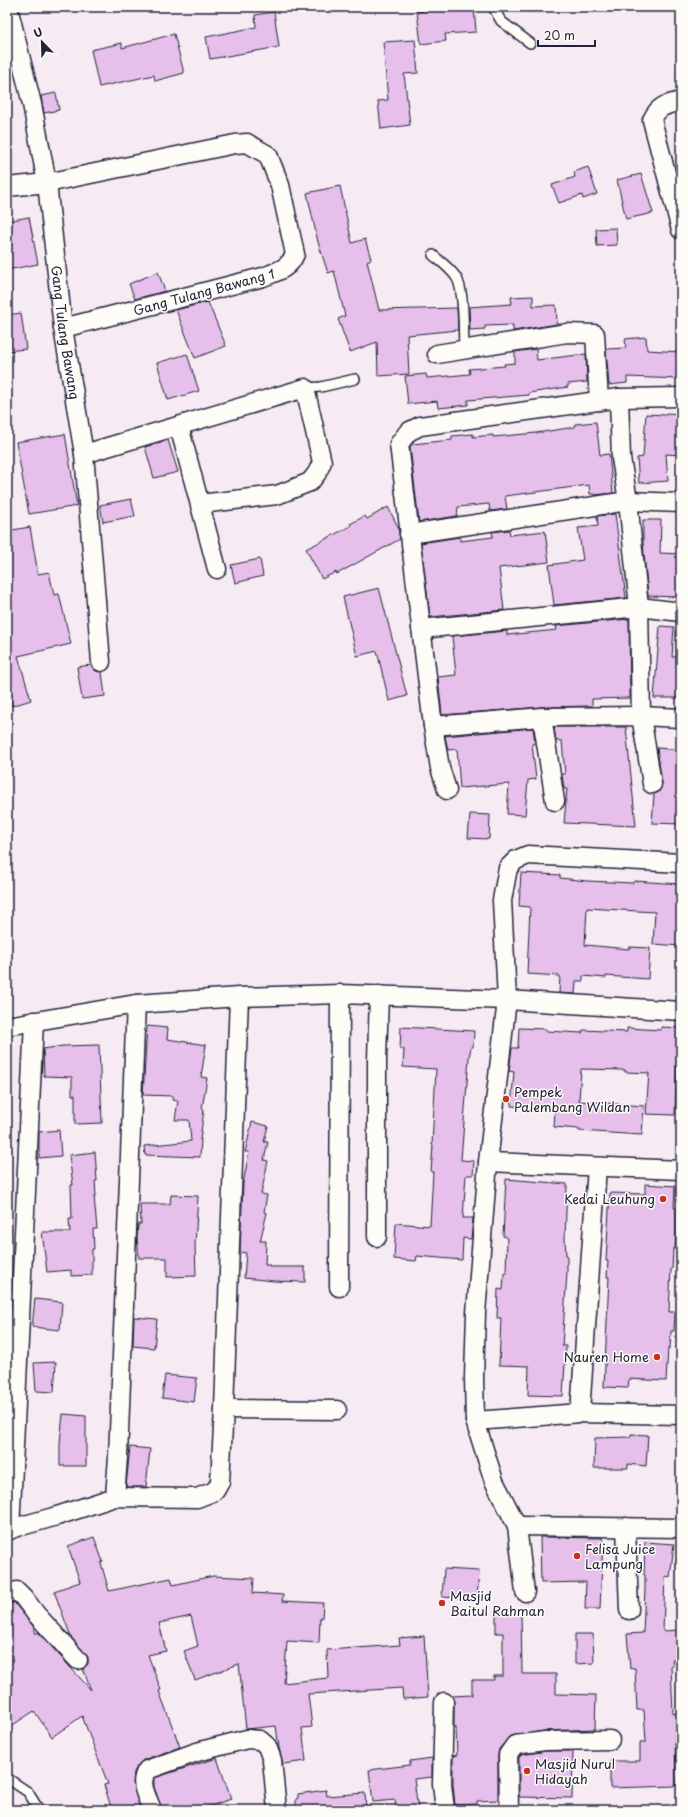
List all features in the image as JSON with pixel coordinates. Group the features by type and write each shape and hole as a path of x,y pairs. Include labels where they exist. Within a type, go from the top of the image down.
{"street":[{"name":"Gang Tulang Bawang","path":"8,7 32,104 47,183 63,328 84,454 101,662"},
{"path":"681,101 667,104 657,110 652,120 679,210 681,230"},
{"name":"Gang Tulang Bawang 1","path":"7,187 47,183 234,144 247,144 268,155 280,185 295,254 292,262 284,269 263,278 63,328"},
{"path":"437,354 567,333 595,334 599,401"},
{"path":"84,454 305,388 322,462 317,473 310,482 277,495 200,504"},
{"path":"447,790 440,768 433,726 399,444 408,432 420,426 618,398 681,397"},
{"path":"618,398 621,458 628,501 639,607 641,716 652,784"},
{"path":"179,426 217,569"},
{"path":"409,534 628,501 681,503"},
{"path":"421,629 639,607 681,612"},
{"path":"433,726 542,717 641,716 681,718"},
{"path":"542,717 555,801"},
{"path":"525,1592 517,1526 494,1481 476,1421 474,1378 476,1314 488,1162 507,1000 502,900 508,868 516,860 528,854 681,863"},
{"path":"7,1026 136,1004 239,997 340,994 507,1000 681,1011"},
{"path":"339,1287 340,994"},
{"path":"377,1237 377,1060 379,996"},
{"path":"34,1021 8,1530 115,1497 197,1498 215,1491 220,1482 239,997"},
{"path":"115,1497 118,1457 136,1004"},
{"path":"488,1162 681,1170"},
{"path":"580,1413 597,1167"},
{"path":"224,1409 337,1410"},
{"path":"476,1421 580,1413 681,1415"},
{"path":"517,1526 681,1528"},
{"path":"626,1527 629,1610"},
{"path":"7,1593 17,1592 24,1598 36,1614 78,1660"},
{"path":"444,1702 442,1784 445,1810"},
{"path":"152,1810 142,1782 143,1776 147,1770 197,1752 247,1739 260,1740 267,1746 272,1760 277,1810"},
{"path":"509,1810 508,1755 515,1745 545,1741 610,1740"}],"lane":[{"path":"493,7 501,21 530,43"},
{"path":"433,255 450,269 457,278 459,284 462,303 464,349"},
{"path":"305,388 321,387 355,378"},
{"path":"7,1778 28,1792 39,1810"}],"building":[{"path":"450,7 474,7 476,32 445,34 446,41 421,44 417,12"},
{"path":"274,12 279,47 210,59 206,37 256,27 255,15"},
{"path":"174,34 184,73 155,81 154,75 99,87 91,50 122,43 122,48"},
{"path":"415,40 418,73 404,74 410,125 381,129 378,101 388,100 383,42"},
{"path":"56,93 59,110 44,113 41,96"},
{"path":"588,167 597,194 583,199 582,195 559,203 552,185 575,177 574,172"},
{"path":"641,174 653,213 626,219 617,180"},
{"path":"340,186 352,243 365,239 371,259 367,261 379,310 457,308 458,330 407,335 409,374 378,376 377,342 350,352 338,319 345,316 334,271 328,273 318,242 307,193"},
{"path":"29,217 38,264 7,270 7,221"},
{"path":"616,228 617,245 597,246 596,229"},
{"path":"158,272 165,291 135,299 129,284"},
{"path":"533,296 533,306 556,305 557,324 513,331 513,325 485,326 485,329 470,330 469,307 512,304 511,297"},
{"path":"208,302 226,346 195,358 176,310"},
{"path":"21,313 26,349 7,351 7,315"},
{"path":"646,337 647,350 681,352 681,379 627,377 627,383 609,385 606,349 626,348 625,339"},
{"path":"536,349 537,360 586,354 587,382 568,384 568,387 529,393 529,395 468,400 468,405 438,408 437,401 408,404 405,376 426,374 427,378 470,374 469,369 505,366 504,364 515,363 515,352"},
{"path":"187,354 199,391 168,400 157,363"},
{"path":"666,413 681,414 681,455 666,454 668,481 639,483 637,458 643,457 646,414 666,415"},
{"path":"596,422 600,455 609,454 613,493 590,494 589,485 505,496 507,509 490,511 489,504 458,507 457,516 419,522 410,447 412,444 452,440 452,436 473,434 473,437 493,435 493,437 536,433 575,427 575,424"},
{"path":"65,434 77,506 29,514 16,442"},
{"path":"168,440 178,472 154,478 145,447"},
{"path":"131,499 135,516 103,522 100,505"},
{"path":"388,507 398,527 400,539 337,574 336,572 322,579 306,549 351,526 350,524 365,516 367,519"},
{"path":"615,514 626,598 554,605 549,565 583,560 578,528 598,526 597,516"},
{"path":"643,520 661,520 660,553 681,554 681,597 648,596 643,543"},
{"path":"30,527 38,574 49,572 54,595 59,594 71,644 18,656 31,700 12,706 7,688 7,531"},
{"path":"509,530 510,535 545,531 549,562 499,568 504,610 430,617 421,543 460,537 460,541 493,537 492,532"},
{"path":"260,559 263,576 235,583 231,565"},
{"path":"379,588 407,696 389,701 377,651 357,656 343,597"},
{"path":"629,619 630,698 592,699 592,706 541,707 442,715 438,677 456,675 452,636 507,631 507,635 557,630 556,626"},
{"path":"660,626 674,627 672,657 681,657 681,698 654,698"},
{"path":"91,665 96,671 102,672 105,696 82,699 77,667"},
{"path":"554,727 626,727 636,826 564,823 567,789 564,789 562,774 565,774 562,741 556,741"},
{"path":"533,728 535,743 532,744 536,779 528,780 525,815 507,814 509,784 460,788 457,749 448,750 445,736"},
{"path":"657,748 681,750 681,824 652,823 654,794 659,792 662,783"},
{"path":"470,814 490,815 489,839 468,838"},
{"path":"521,873 560,875 560,878 587,881 633,883 634,881 681,884 681,946 653,944 655,912 587,908 585,945 629,949 629,947 650,948 648,979 583,976 583,981 576,981 575,994 559,993 560,976 527,974 530,907 519,906"},
{"path":"147,1026 168,1028 167,1039 206,1045 201,1077 207,1078 202,1109 204,1109 200,1140 201,1139 200,1157 145,1155 144,1146 191,1141 189,1120 175,1120 178,1101 172,1100 173,1096 143,1095"},
{"path":"401,1027 474,1031 473,1047 471,1047 469,1058 461,1160 474,1161 473,1175 466,1175 463,1218 473,1218 471,1239 463,1238 462,1260 417,1256 416,1261 394,1259 396,1223 430,1226 433,1172 431,1172 436,1069 403,1067 404,1049 400,1049"},
{"path":"661,1027 681,1028 681,1052 677,1052 675,1115 646,1114 649,1073 625,1072 625,1070 581,1069 579,1101 644,1106 642,1135 579,1131 579,1129 554,1127 555,1109 511,1106 514,1072 509,1071 512,1048 518,1048 519,1028 582,1033 583,1030 627,1032 627,1028 661,1030"},
{"path":"99,1045 102,1123 75,1124 75,1095 72,1095 72,1077 44,1076 43,1049 63,1046"},
{"path":"252,1122 268,1126 264,1142 268,1142 264,1160 268,1161 261,1194 267,1195 264,1212 267,1213 260,1241 266,1241 265,1265 270,1265 270,1267 305,1267 305,1282 244,1278 246,1253 240,1252 243,1184 249,1152 245,1152"},
{"path":"59,1130 61,1156 39,1158 39,1132"},
{"path":"95,1152 97,1181 95,1181 96,1196 94,1196 97,1229 93,1229 94,1249 92,1249 92,1275 71,1276 71,1270 47,1272 42,1232 70,1232 69,1219 72,1219 71,1185 73,1185 69,1155"},
{"path":"506,1179 567,1184 565,1239 567,1273 562,1346 566,1346 563,1396 528,1395 529,1366 499,1365 501,1318 497,1318 498,1289 503,1290 504,1273 506,1273 507,1237 503,1236"},
{"path":"645,1184 675,1186 674,1208 676,1208 676,1230 675,1249 673,1249 671,1269 669,1312 675,1312 674,1331 671,1331 670,1348 668,1348 666,1381 629,1379 628,1388 604,1387 609,1277 607,1277 608,1261 606,1261 610,1193 645,1194"},
{"path":"171,1195 198,1196 195,1245 196,1276 167,1277 167,1258 139,1258 137,1238 138,1224 141,1224 140,1204 170,1204"},
{"path":"35,1299 62,1302 60,1330 32,1327"},
{"path":"134,1317 157,1319 154,1348 133,1346"},
{"path":"56,1362 54,1392 36,1391 34,1363"},
{"path":"165,1375 197,1378 194,1402 162,1398"},
{"path":"63,1414 86,1416 86,1466 60,1466 60,1443"},
{"path":"631,1434 648,1435 646,1466 628,1464 628,1468 594,1468 595,1438 631,1437"},
{"path":"130,1447 150,1449 146,1487 126,1487"},
{"path":"94,1537 103,1562 101,1563 109,1591 171,1578 173,1585 213,1576 254,1578 253,1593 283,1595 282,1601 323,1603 322,1618 320,1618 319,1643 287,1641 284,1683 328,1678 327,1650 400,1645 399,1638 424,1636 428,1697 403,1699 402,1688 308,1694 312,1727 302,1728 306,1761 283,1764 276,1726 246,1729 239,1664 195,1680 184,1651 198,1646 191,1616 159,1623 166,1651 148,1655 161,1690 159,1691 180,1747 143,1760 138,1765 134,1772 133,1785 141,1810 112,1810 104,1785 108,1784 82,1716 52,1737 34,1711 7,1729 7,1605 14,1602 33,1626 36,1634 38,1632 91,1690 83,1669 88,1664 88,1657 71,1637 54,1591 80,1582 68,1546"},
{"path":"540,1537 603,1538 600,1609 585,1609 586,1582 541,1583"},
{"path":"645,1542 674,1544 670,1577 665,1576 663,1631 681,1630 681,1660 672,1660 673,1666 671,1666 673,1714 677,1713 678,1734 675,1734 676,1786 610,1788 610,1761 640,1761 640,1742 646,1742 644,1710 637,1710 635,1668 630,1669 627,1634 643,1633"},
{"path":"444,1569 479,1571 477,1599 442,1597"},
{"path":"496,1610 521,1610 522,1674 556,1674 556,1694 596,1695 595,1729 544,1731 510,1736 499,1749 498,1800 477,1801 477,1804 455,1805 453,1756 457,1755 456,1727 454,1727 454,1702 452,1696 472,1695 472,1680 494,1680 494,1676 503,1676 503,1633 496,1633"},
{"path":"575,1634 593,1634 594,1663 575,1664"},
{"path":"546,1751 573,1751 572,1798 519,1797 519,1758 521,1755"},
{"path":"217,1758 231,1799 199,1810 162,1810 154,1787 154,1778"},
{"path":"432,1758 432,1777 414,1779 418,1810 396,1810 395,1800 373,1802 369,1770 410,1765 410,1761"},
{"path":"326,1790 327,1796 365,1793 366,1810 296,1810 296,1799 298,1798 298,1794"}],"place":[{"name":"Pempek Palembang Wildan","path":"506,1099"},
{"name":"Kedai Leuhung","path":"663,1199"},
{"name":"Nauren Home","path":"657,1357"},
{"name":"Felisa Juice Lampung","path":"577,1556"},
{"name":"Masjid Baitul Rahman","path":"442,1603"},
{"name":"Masjid Nurul Hidayah","path":"527,1771"}]}
